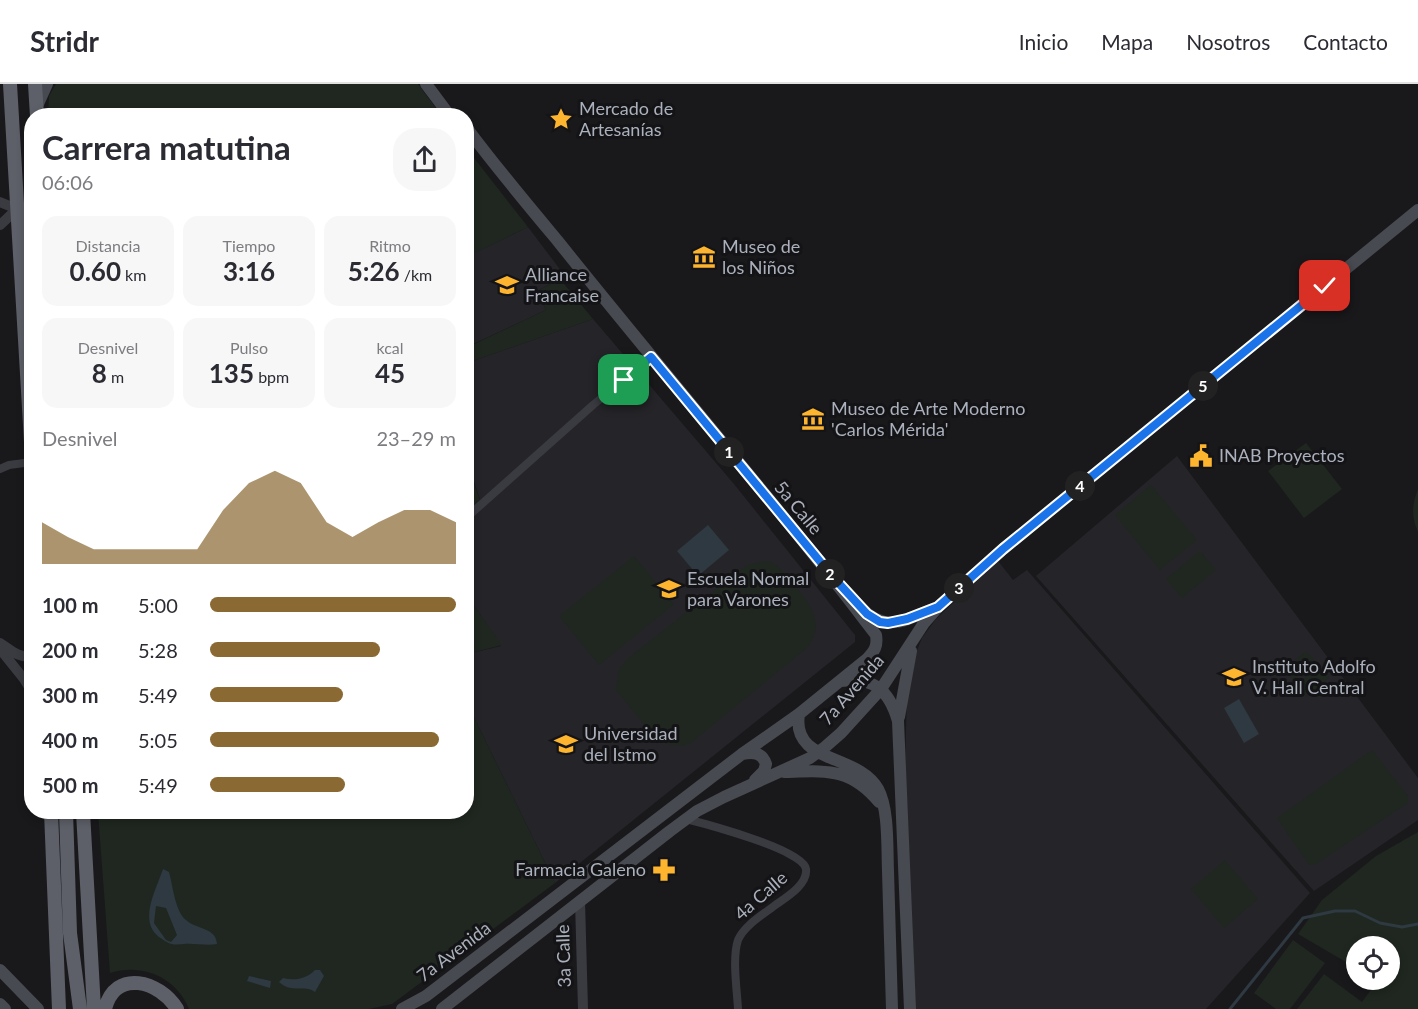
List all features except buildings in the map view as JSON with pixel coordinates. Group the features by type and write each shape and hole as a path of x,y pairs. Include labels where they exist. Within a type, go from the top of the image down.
{"highway":[{"path":"10,84 24,326"},
{"path":"35,84 37,108"},
{"path":"51,819 59,1009"},
{"path":"66,819 70,933 80,1009"},
{"path":"83,819 94,1009"},
{"path":"105,1009 113,993 122,986 134,982 158,988 170,998 177,1009"}],"main road":[{"path":"38,108 47,84"},
{"path":"426,84 444,108"},
{"path":"436,84 452,108"},
{"name":"5a Calle","path":"474,138 832,576 876,635 875,651 841,681"},
{"path":"474,144 491,160"},
{"name":"7a Avenida","path":"442,1009 686,819 724,796 819,752 841,733 881,689 938,607 1009,544 1418,210"},
{"path":"832,576 867,614 880,622 888,623 907,619 938,607"},
{"path":"898,721 914,641"},
{"path":"841,681 862,680 881,689 893,703 898,721 910,1009"},
{"name":"7a Avenida","path":"402,1009 426,996 741,754 799,714 841,681"},
{"path":"799,714 797,724 800,736 807,745 868,775 879,790 887,838 892,1009"},
{"path":"741,754 752,752 759,754 766,764 764,771 752,783"},
{"path":"775,773 810,771 842,774 858,781 883,808"},
{"path":"0,970 38,1009"},
{"path":"0,1004 5,1009"}],"street":[{"path":"0,202 17,209 0,225"},
{"path":"474,511 593,405 651,357"},
{"path":"0,469 24,462"},
{"path":"0,643 24,657"},
{"path":"0,649 24,679"},
{"name":"4a Calle","path":"686,819 719,828 792,854 803,862 806,869 804,880 793,892 749,926 738,939 736,951 738,1009"},
{"name":"3a Calle","path":"580,901 582,1009"}],"shaded area":[{"path":"56,84 418,84 436,108 48,108 49,96"},
{"path":"474,158 528,227 474,254"},
{"name":"Alliance Francaise","path":"528,227 565,276 537,291 546,310 474,344 474,253"},
{"path":"560,279 593,319 474,361 474,344 546,310 537,291"},
{"name":"Escuela Normal para Varones","path":"593,319 734,484 855,635 855,642 555,883 474,717 474,652 501,646 474,606 474,505 480,499 474,482 474,361"},
{"path":"1306,443 1342,489 1304,518 1268,471"},
{"name":"Instituto Adolfo V. Hall Central","path":"1177,456 1418,778 1418,820 1314,891 1036,576"},
{"path":"474,484 480,500 474,506"},
{"path":"1151,485 1197,540 1160,570 1115,515"},
{"path":"1418,489 1418,532 1413,511"},
{"path":"708,525 729,550 698,576 677,551"},
{"path":"1200,551 1216,570 1182,598 1166,579"},
{"path":"634,556 674,604 599,665 559,616"},
{"path":"763,561 772,562 779,567 809,605 816,625 814,636 808,647 691,743 676,746 659,741 616,690 619,670 627,659 736,573 747,565"},
{"path":"998,561 1013,580 1027,570 1310,893 1206,1009 911,1009 905,766 907,695 914,658 922,638 936,619"},
{"path":"474,606 502,645 474,652"},
{"path":"1306,651 1316,662 1293,680 1284,669"},
{"path":"1319,666 1329,678 1306,697 1296,685"},
{"path":"1239,699 1259,734 1244,743 1224,708"},
{"path":"474,717 555,883 392,1004 369,1009 189,1009 176,988 157,975 134,970 110,973 99,819 474,819"},
{"path":"1372,750 1408,796 1408,803 1316,864 1309,865 1277,818"},
{"path":"1418,832 1418,1009 1297,1009 1324,974 1362,1002 1371,990 1400,990 1400,936 1346,936 1346,962 1298,934 1322,900 1376,856"},
{"path":"1225,860 1258,899 1224,928 1191,889"},
{"path":"163,869 169,872 182,916 190,923 213,934 217,944 171,944 159,937 153,930 150,923 150,905","holes":["156,906 166,908 177,935 171,942 166,940 154,923"]},
{"path":"1293,940 1325,963 1290,1009 1276,1009 1254,993"},
{"path":"315,970 320,970 324,976 315,992 284,986 279,982 283,978 304,977"},
{"path":"249,976 271,981 270,988 247,981"}],"waterway":[{"path":"1230,1009 1303,918 1335,911 1355,911 1380,923 1402,927 1418,924"}],"place":[{"name":"Mercado de Artesanías","path":"561,119"},
{"name":"Museo de los Niños","path":"704,257"},
{"name":"Alliance Francaise","path":"507,285"},
{"name":"Museo de Arte Moderno 'Carlos Mérida'","path":"813,419"},
{"name":"INAB Proyectos","path":"1201,456"},
{"name":"Escuela Normal para Varones","path":"669,589"},
{"name":"Instituto Adolfo V. Hall Central","path":"1234,677"},
{"name":"Universidad del Istmo","path":"566,744"},
{"name":"Farmacia Galeno","path":"664,870"}],"route":[{"path":"624,380 651,357 832,576 867,614 880,622 888,623 907,619 938,607 1003,549 1325,286"}]}
